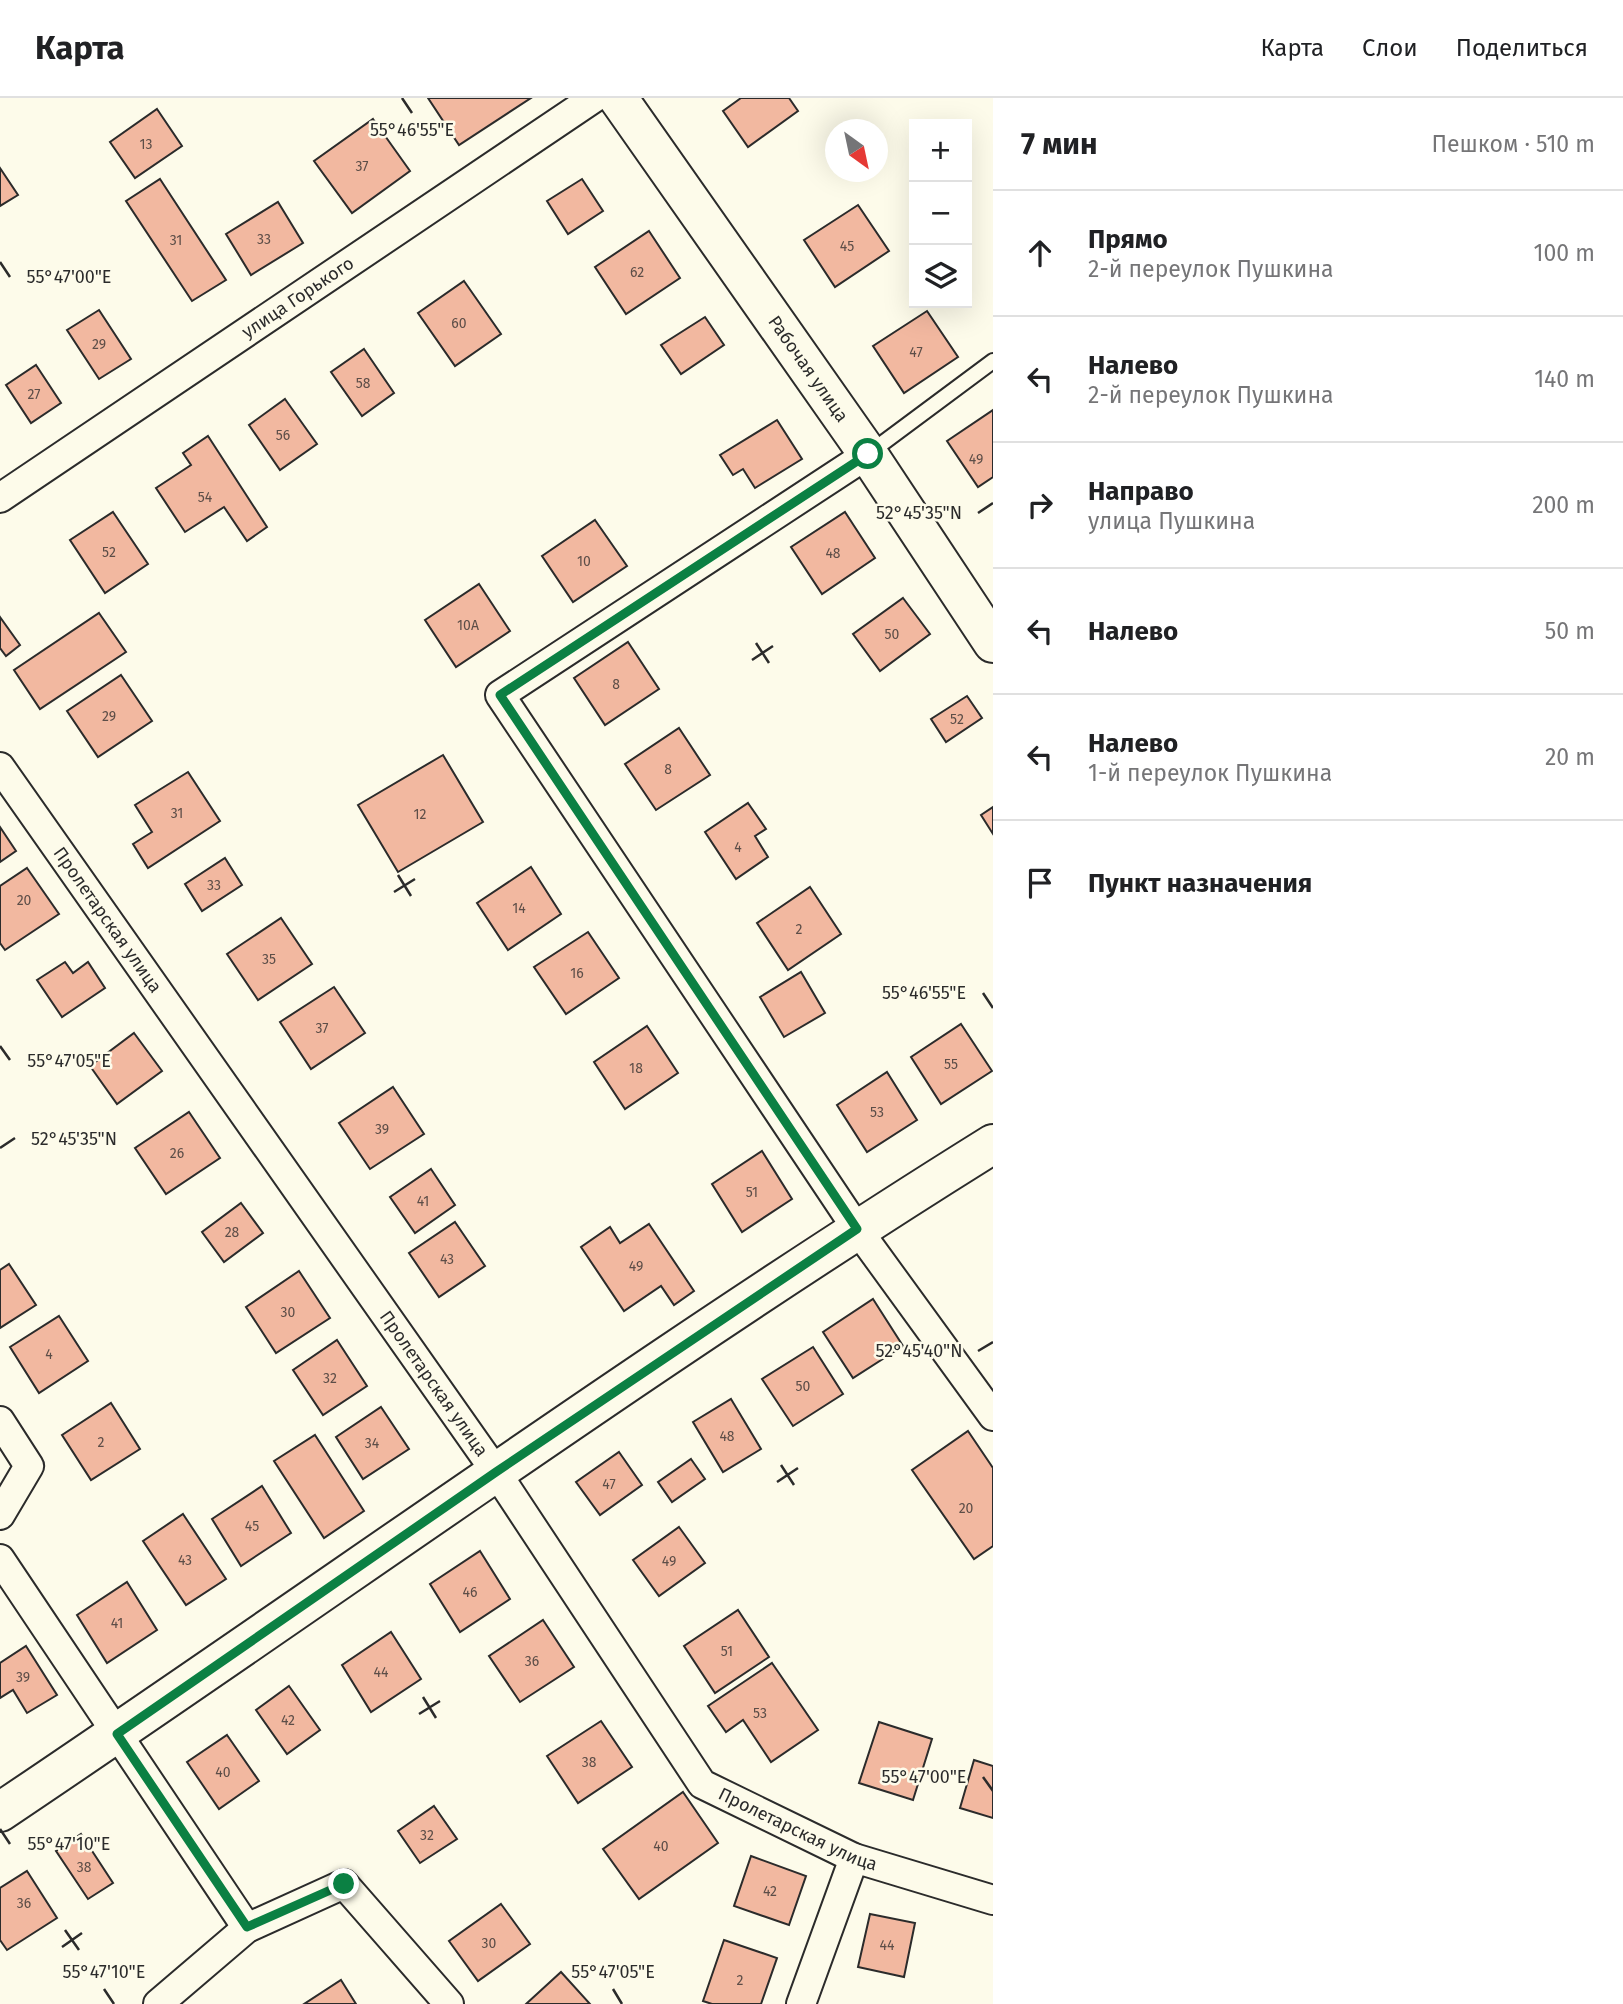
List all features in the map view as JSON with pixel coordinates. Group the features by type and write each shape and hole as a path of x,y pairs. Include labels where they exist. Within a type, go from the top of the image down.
{"street":[{"name":"улица Горького","path":"0,498 594,98"},
{"name":"Рабочая улица","path":"618,98 868,454 993,643"},
{"path":"868,454 500,695 857,1229 993,1416"},
{"name":"Пролетарская улица","path":"0,767 496,1472 702,1784 854,1858 993,1900"},
{"path":"0,1812 496,1472 857,1229 993,1144"},
{"path":"0,1421 29,1466 0,1516"},
{"path":"0,1559 247,1927"},
{"path":"801,2004 854,1858"},
{"path":"158,2004 247,1927 344,1884 449,2004"}],"lane":[{"path":"868,454 993,360"}],"building":[{"path":"428,98 531,98 459,145"},
{"path":"741,98 789,98 798,111 748,147 723,111"},
{"path":"157,109 182,146 135,178 110,142"},
{"path":"373,119 410,171 352,213 314,161"},
{"path":"0,168 18,195 0,206"},
{"path":"160,179 226,280 192,301 126,201"},
{"path":"582,179 603,211 568,234 547,201"},
{"path":"278,202 303,243 251,275 226,234"},
{"path":"858,205 889,251 835,287 804,240"},
{"path":"649,231 680,278 626,314 595,267"},
{"path":"464,281 501,334 455,366 418,313"},
{"path":"99,310 131,359 99,379 67,330"},
{"path":"927,311 958,357 904,393 873,346"},
{"path":"705,317 724,345 681,374 661,345"},
{"path":"364,349 394,393 362,416 331,372"},
{"path":"36,365 61,403 31,423 6,385"},
{"path":"285,399 317,444 280,470 249,425"},
{"path":"993,410 993,477 978,487 947,441"},
{"path":"777,420 802,459 755,488 743,469 733,475 720,455"},
{"path":"208,436 267,527 247,541 224,507 185,532 156,488 191,465 183,453"},
{"path":"113,512 148,564 105,593 70,540"},
{"path":"845,512 875,558 822,594 791,547"},
{"path":"595,520 627,566 573,602 542,556"},
{"path":"479,584 510,631 456,667 425,620"},
{"path":"903,598 930,634 880,671 853,634"},
{"path":"99,613 126,652 40,709 14,670"},
{"path":"0,617 20,645 6,656 0,648"},
{"path":"628,642 659,689 605,725 574,678"},
{"path":"121,675 152,721 98,757 67,711"},
{"path":"967,696 982,718 946,742 931,719"},
{"path":"679,728 710,775 656,810 625,764"},
{"path":"443,755 483,822 398,872 358,805"},
{"path":"188,772 220,821 148,868 133,844 152,832 135,805"},
{"path":"748,803 766,829 755,836 768,857 736,879 705,832"},
{"path":"993,807 993,834 981,815"},
{"path":"0,827 16,851 0,862"},
{"path":"225,858 242,885 202,911 185,884"},
{"path":"531,867 561,914 508,950 477,903"},
{"path":"27,868 59,914 5,950 0,943 0,886"},
{"path":"810,887 841,934 788,970 757,923"},
{"path":"281,918 312,964 258,1000 227,954"},
{"path":"588,932 619,978 566,1014 534,967"},
{"path":"65,962 73,973 88,962 105,988 62,1017 37,980"},
{"path":"801,972 825,1013 784,1037 760,997"},
{"path":"334,987 365,1033 311,1069 280,1022"},
{"path":"961,1024 992,1071 941,1104 911,1057"},
{"path":"647,1026 678,1073 625,1109 594,1062"},
{"path":"134,1033 162,1071 117,1104 90,1066"},
{"path":"887,1072 917,1120 867,1152 837,1105"},
{"path":"393,1087 424,1134 370,1169 339,1123"},
{"path":"189,1112 220,1158 166,1194 135,1148"},
{"path":"762,1151 792,1199 742,1232 712,1184"},
{"path":"431,1169 455,1205 415,1233 390,1197"},
{"path":"241,1203 263,1233 224,1262 202,1232"},
{"path":"455,1222 485,1266 439,1297 409,1253"},
{"path":"649,1224 694,1291 674,1305 661,1286 624,1311 581,1247 610,1227 620,1243"},
{"path":"9,1264 36,1305 0,1328 0,1270"},
{"path":"299,1271 330,1318 276,1353 246,1307"},
{"path":"873,1299 903,1346 853,1378 823,1332"},
{"path":"59,1316 88,1361 39,1393 10,1347"},
{"path":"337,1340 367,1386 323,1415 293,1370"},
{"path":"813,1347 843,1394 793,1426 762,1379"},
{"path":"731,1399 761,1449 723,1472 693,1422"},
{"path":"111,1403 140,1449 91,1480 62,1435"},
{"path":"381,1407 409,1449 363,1479 336,1437"},
{"path":"968,1431 993,1468 993,1546 974,1559 912,1470"},
{"path":"315,1435 364,1511 324,1538 274,1461"},
{"path":"619,1452 642,1485 600,1515 576,1482"},
{"path":"691,1459 705,1479 672,1502 658,1482"},
{"path":"262,1486 291,1533 241,1566 212,1519"},
{"path":"183,1514 226,1579 186,1605 143,1541"},
{"path":"679,1527 705,1563 659,1596 633,1560"},
{"path":"480,1551 510,1599 460,1632 430,1584"},
{"path":"127,1582 157,1630 107,1663 77,1615"},
{"path":"738,1610 769,1657 715,1693 684,1646"},
{"path":"543,1620 574,1667 520,1702 489,1656"},
{"path":"391,1632 421,1679 371,1712 342,1665"},
{"path":"26,1646 57,1695 27,1713 13,1690 0,1698 0,1663"},
{"path":"772,1663 818,1730 771,1762 743,1720 726,1732 708,1706"},
{"path":"289,1686 320,1730 287,1754 256,1710"},
{"path":"601,1721 632,1767 578,1803 547,1756"},
{"path":"879,1722 932,1739 913,1800 859,1783"},
{"path":"227,1735 259,1781 219,1809 187,1762"},
{"path":"974,1760 993,1766 993,1818 960,1808"},
{"path":"683,1792 718,1843 639,1899 603,1849"},
{"path":"434,1806 457,1839 420,1863 398,1831"},
{"path":"81,1834 113,1883 88,1899 56,1851"},
{"path":"751,1856 806,1876 789,1925 734,1906"},
{"path":"27,1871 57,1918 7,1950 0,1940 0,1888"},
{"path":"501,1904 530,1944 478,1981 449,1941"},
{"path":"870,1914 915,1923 904,1977 858,1967"},
{"path":"724,1940 777,1958 761,2004 712,2004 703,2001"},
{"path":"561,1972 590,2004 526,2004"},
{"path":"341,1980 356,2004 304,2004"}],"route":[{"path":"344,1884 247,1927 117,1734 496,1472 857,1229 500,695 868,454"}]}
